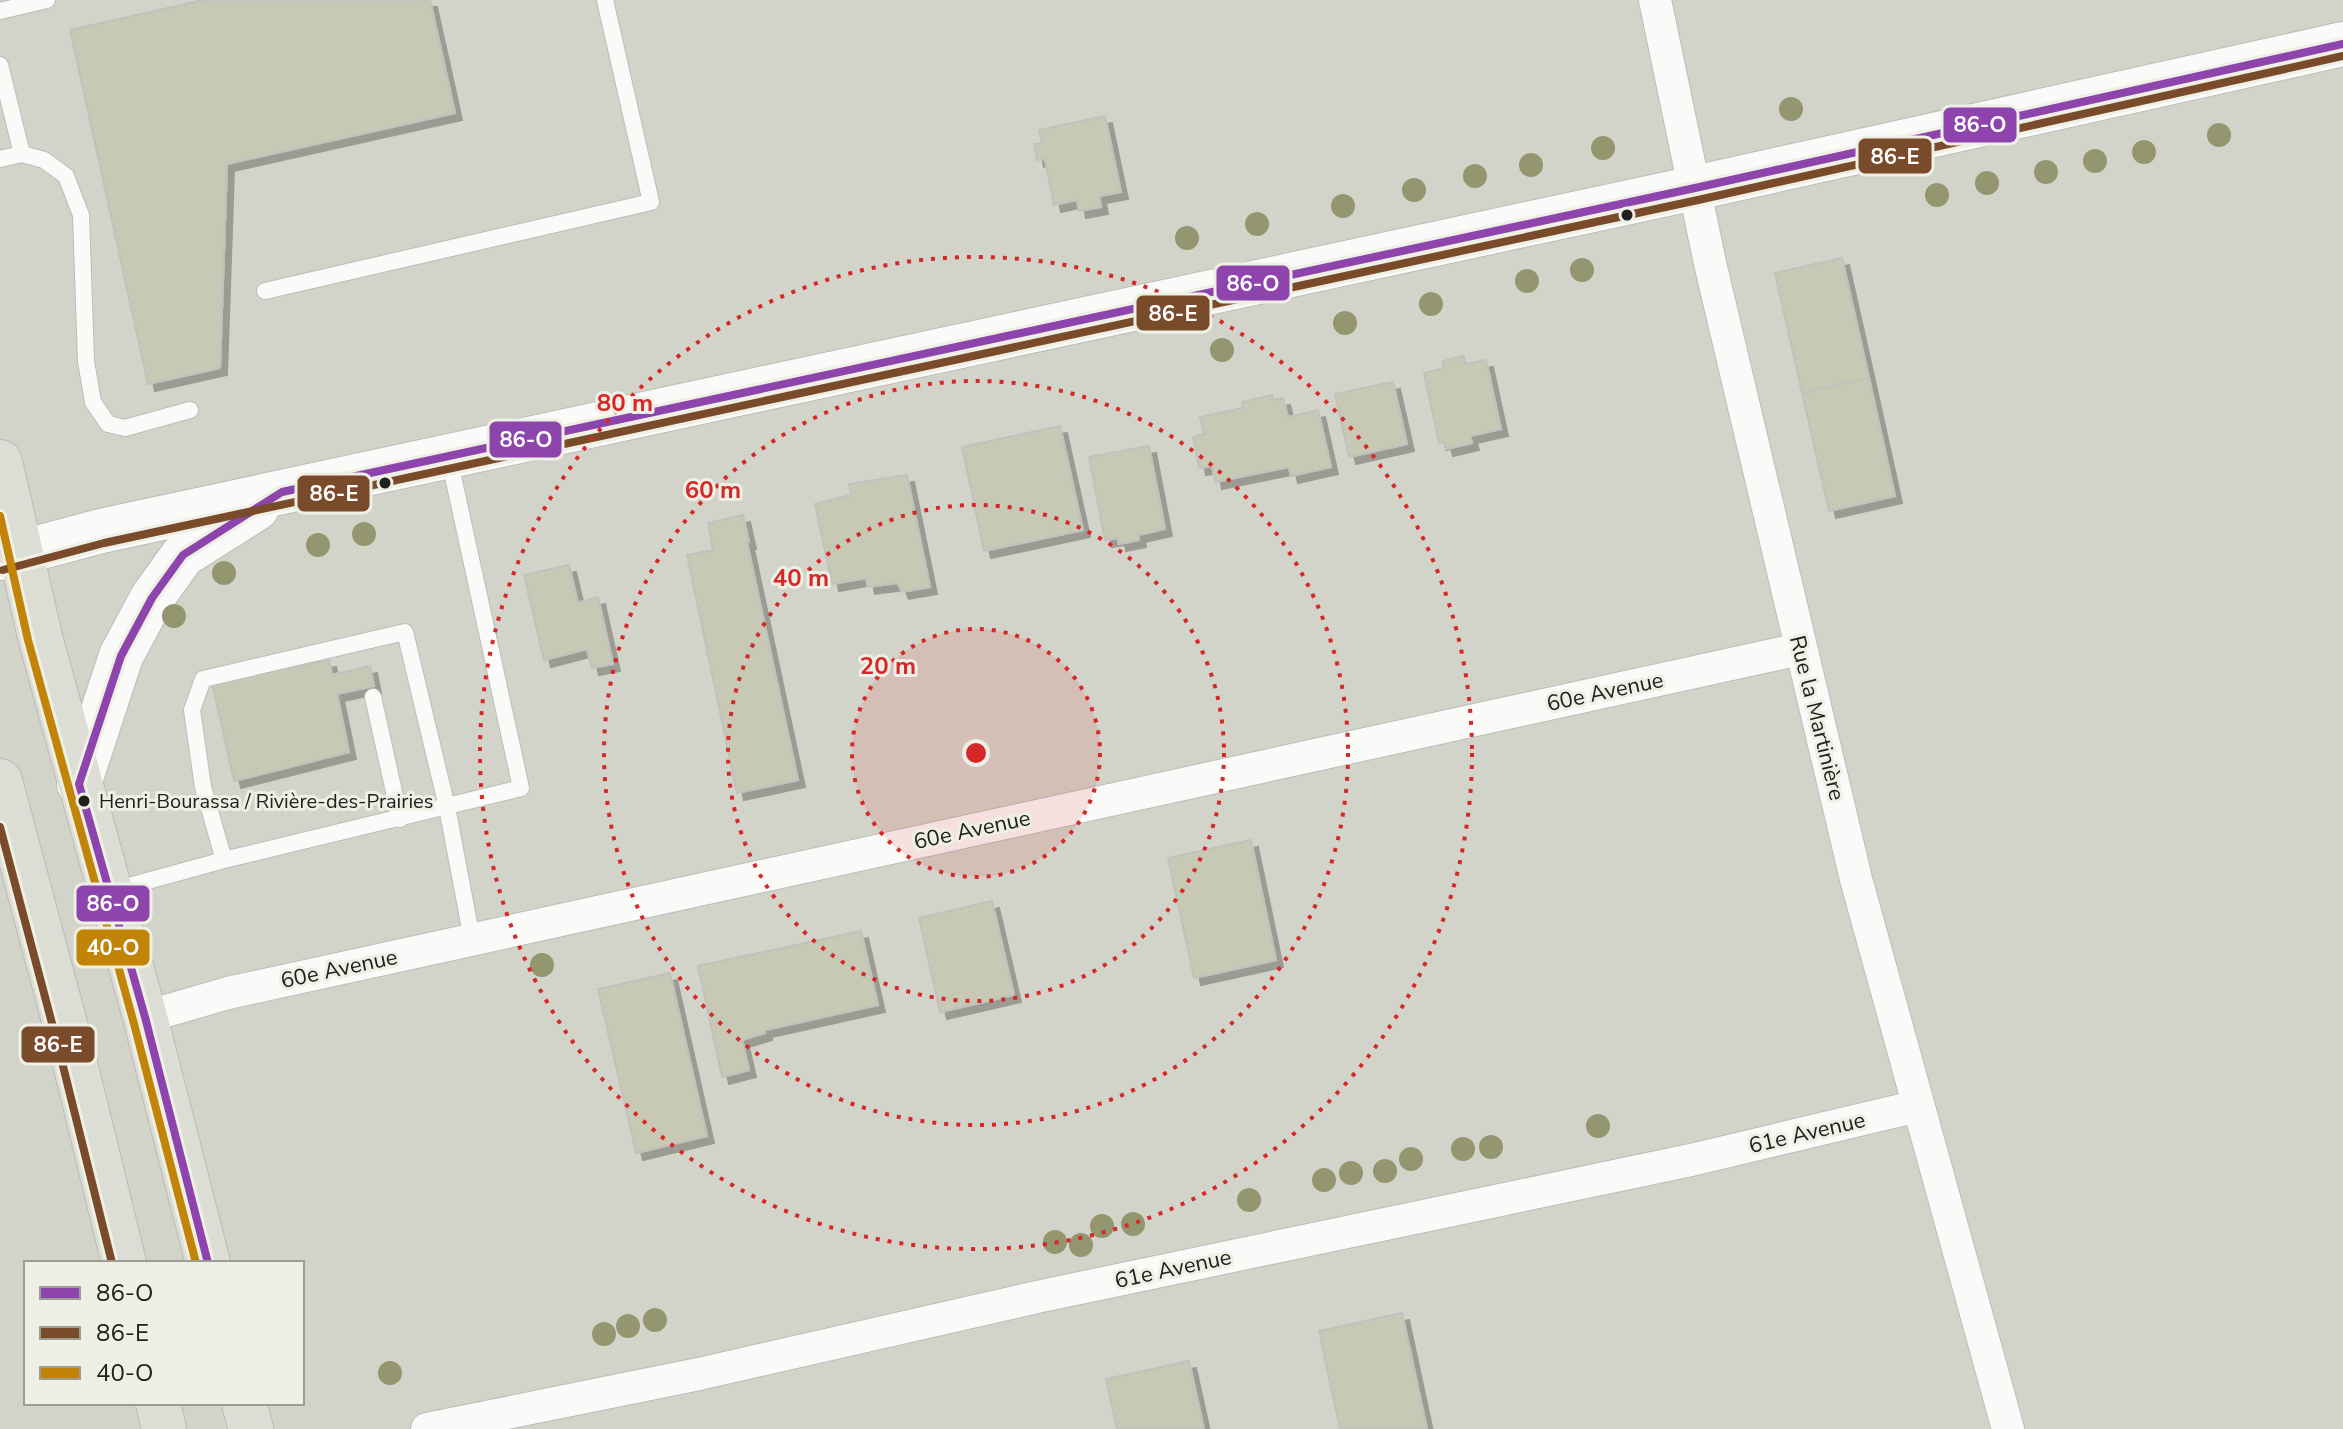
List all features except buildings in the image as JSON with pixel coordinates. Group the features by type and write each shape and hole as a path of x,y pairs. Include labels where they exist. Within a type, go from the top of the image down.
{"main road":[{"path":"0,462 11,555 40,637 145,1017 207,1261"},
{"path":"4,801 70,1043 124,1261"},
{"path":"158,1405 164,1429"},
{"path":"245,1405 251,1429"}],"street":[{"name":"Rue la Martinière","path":"1655,0 1800,649 1856,879 2008,1429"},
{"path":"11,555 101,531 1695,188 2343,44"},
{"path":"79,784 121,656 152,598 183,555 282,492"},
{"name":"60e Avenue","path":"145,1017 228,993 1800,649"},
{"name":"61e Avenue","path":"427,1429 699,1374 1037,1297 1660,1167 1918,1106"}],"lane":[{"path":"0,11 47,0"},
{"path":"265,291 651,202 605,0"},
{"path":"0,65 22,154"},
{"path":"0,159 22,154 44,160 66,176 81,215 86,361 93,402 108,424 125,428 190,410"},
{"path":"109,892 224,860 521,788 449,457"},
{"path":"224,860 203,787 192,710 203,679 405,632 447,807 472,939"},
{"path":"373,697 400,819"}],"shaded area":[{"path":"0,0 2343,0 2343,1429 0,1429"}],"transit line":[{"name":"86-O","path":"207,1261 145,1017 79,784 121,656 152,598 183,555 282,492 1695,188 2343,44"},
{"name":"86-E","path":"3,570 104,543 1698,200 2343,56"},
{"name":"40-O","path":"0,516 28,640 133,1020 195,1261"},
{"name":"86-E","path":"0,827 112,1261"}],"place":[{"name":"Henri-Bourassa / Rivière-des-Prairies","path":"84,801"}]}
